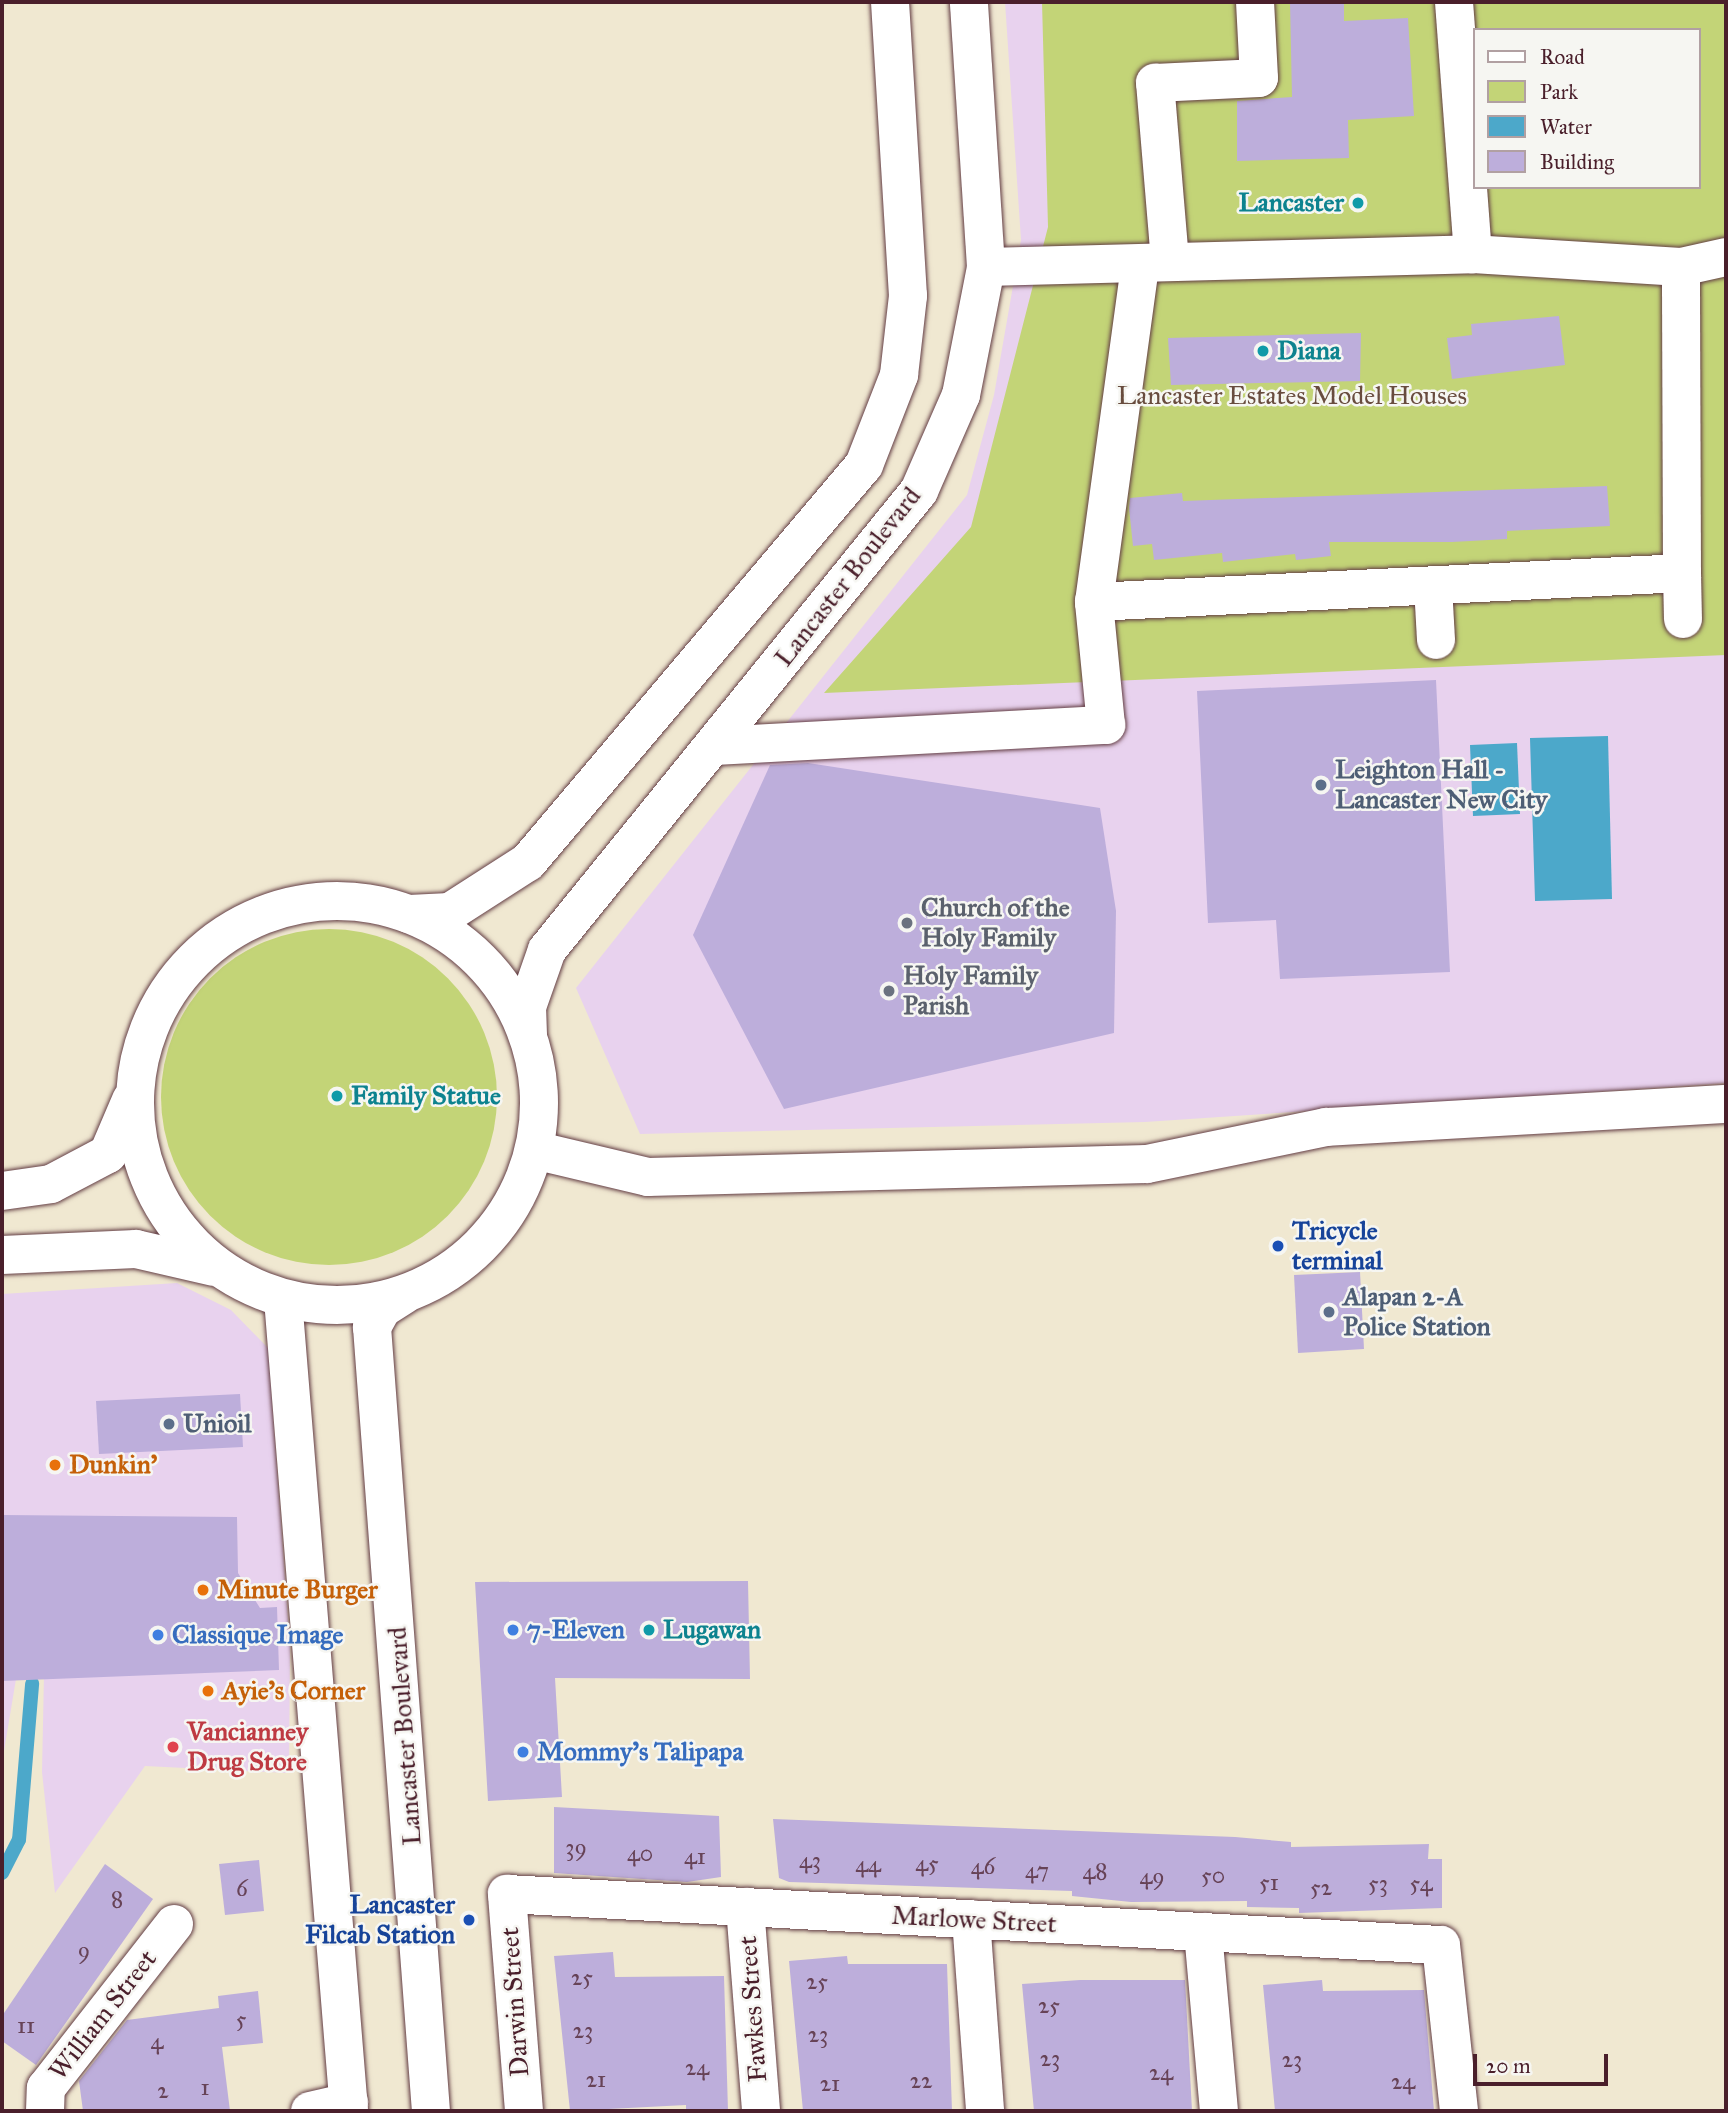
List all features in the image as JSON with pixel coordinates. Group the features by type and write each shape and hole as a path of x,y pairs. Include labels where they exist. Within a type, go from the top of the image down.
{"street":[{"path":"2,1191 51,1184 108,1154 132,1094 142,1041 166,991 202,950 248,920 301,904 355,901 409,914 450,912 528,862 864,465 898,374 908,296 890,2"},
{"name":"Lancaster Boulevard","path":"528,1036 527,1007 547,950 919,491 961,395 986,267 969,2"},
{"path":"715,746 1106,725 1094,602 1155,263 1155,83 1259,78 1255,2"},
{"path":"1454,2 1473,254"},
{"path":"986,267 1473,254 1681,267 1726,257"},
{"path":"1681,267 1684,620"},
{"path":"1094,602 1682,573"},
{"path":"1433,586 1436,640"},
{"path":"2,1255 136,1249 220,1269 283,1299 365,1304 405,1294 450,1271 488,1239 517,1197 534,1150 540,1112 528,1036 510,996 482,962 409,914"},
{"path":"132,1094 141,1162 172,1223 220,1269"},
{"path":"534,1150 648,1177 1147,1164 1326,1127 1726,1104"},
{"name":"Lancaster Boulevard","path":"405,1294 382,1309 372,1327 431,2111"},
{"path":"283,1299 349,2107 310,2111"},
{"name":"Marlowe Street","path":"507,1894 1441,1945 1459,2111"},
{"name":"Darwin Street","path":"507,1894 524,2111"},
{"name":"Fawkes Street","path":"745,1907 761,2111"},
{"path":"971,1919 985,2111"},
{"name":"William Street","path":"45,2111 46,2088 174,1924"},
{"path":"1203,1932 1219,2111"}],"shaded area":[{"path":"1005,2 1726,2 1726,1083 1145,1122 640,1134 576,988 967,495 994,395 1021,240"},
{"path":"177,1283 231,1310 268,1348 290,1647 289,1773 145,1766 55,1893 42,1772 44,1674 17,1673 2,1763 2,1294"}],"green space":[{"name":"Lancaster Estates Model Houses","path":"1042,2 1726,2 1726,655 824,693 971,527 1048,227"},
{"path":"329,929 362,932 393,942 422,957 448,978 469,1004 484,1033 494,1064 497,1097 494,1130 484,1161 469,1190 448,1216 422,1237 393,1252 362,1262 329,1265 296,1262 265,1252 236,1237 210,1216 189,1190 174,1161 164,1130 161,1097 164,1064 174,1033 189,1004 210,978 236,957 265,942 296,932"}],"water":[{"path":"1608,736 1612,899 1535,901 1530,738"},
{"path":"1517,743 1520,814 1473,816 1470,745"}],"building":[{"path":"1290,2 1344,2 1344,21 1408,18 1414,116 1348,120 1349,158 1237,161 1237,101 1292,97"},
{"path":"1559,316 1565,365 1452,379 1447,338 1472,335 1471,324"},
{"name":"Diana","path":"1361,333 1360,381 1171,385 1168,338"},
{"path":"1607,486 1610,526 1507,531 1507,539 1329,542 1331,556 1296,560 1295,554 1223,562 1222,553 1154,560 1152,544 1133,546 1129,508 1130,498 1182,493 1183,501"},
{"name":"Leighton Hall - Lancaster New City","path":"1436,680 1450,972 1280,979 1276,920 1208,923 1197,691"},
{"name":"Church of the Holy Family","path":"808,763 1100,808 1116,911 1114,1033 784,1109 693,935 770,765"},
{"name":"Alapan 2-A Police Station","path":"1360,1272 1364,1349 1298,1353 1294,1275"},
{"name":"Unioil","path":"240,1394 243,1447 99,1454 96,1401"},
{"path":"2,1515 237,1517 238,1573 260,1608 277,1607 279,1670 2,1681"},
{"path":"748,1581 750,1679 555,1678 562,1797 488,1801 475,1582"},
{"path":"554,1807 719,1816 721,1877 687,1882 554,1873"},
{"path":"773,1819 1235,1837 1291,1842 1291,1847 1429,1844 1428,1859 1442,1859 1442,1908 1299,1913 1299,1908 1247,1907 1247,1901 1131,1902 1072,1896 1072,1891 789,1882 779,1878"},
{"path":"259,1860 264,1911 225,1915 219,1864"},
{"path":"105,1864 153,1899 36,2065 2,2041 2,2016"},
{"path":"613,1952 615,1977 724,1976 728,2111 686,2111 686,2105 570,2111 554,1956"},
{"path":"847,1956 848,1964 947,1964 952,2111 803,2111 789,1961"},
{"path":"1080,1980 1185,1980 1192,2111 1034,2111 1022,1984"},
{"path":"1322,1980 1323,1991 1424,1990 1434,2111 1275,2111 1263,1985"},
{"path":"258,1991 263,2043 222,2047 230,2111 83,2111 79,2081 127,2020 219,2008 218,1996"}],"waterway":[{"path":"2,1873 19,1840 32,1684"}],"place":[{"name":"Lancaster","path":"1358,203"},
{"name":"Diana","path":"1263,351"},
{"name":"Leighton Hall - Lancaster New City","path":"1321,785"},
{"name":"Church of the Holy Family","path":"907,923"},
{"name":"Holy Family Parish","path":"889,991"},
{"name":"Family Statue","path":"337,1096"},
{"name":"Tricycle terminal","path":"1278,1246"},
{"name":"Alapan 2-A Police Station","path":"1329,1312"},
{"name":"Unioil","path":"169,1424"},
{"name":"Dunkin'","path":"55,1465"},
{"name":"Minute Burger","path":"203,1590"},
{"name":"7-Eleven","path":"513,1630"},
{"name":"Lugawan","path":"649,1630"},
{"name":"Classique Image","path":"158,1635"},
{"name":"Ayie's Corner","path":"208,1691"},
{"name":"Vancianney Drug Store","path":"173,1747"},
{"name":"Mommy's Talipapa","path":"523,1752"},
{"name":"Lancaster Filcab Station","path":"469,1920"}]}
